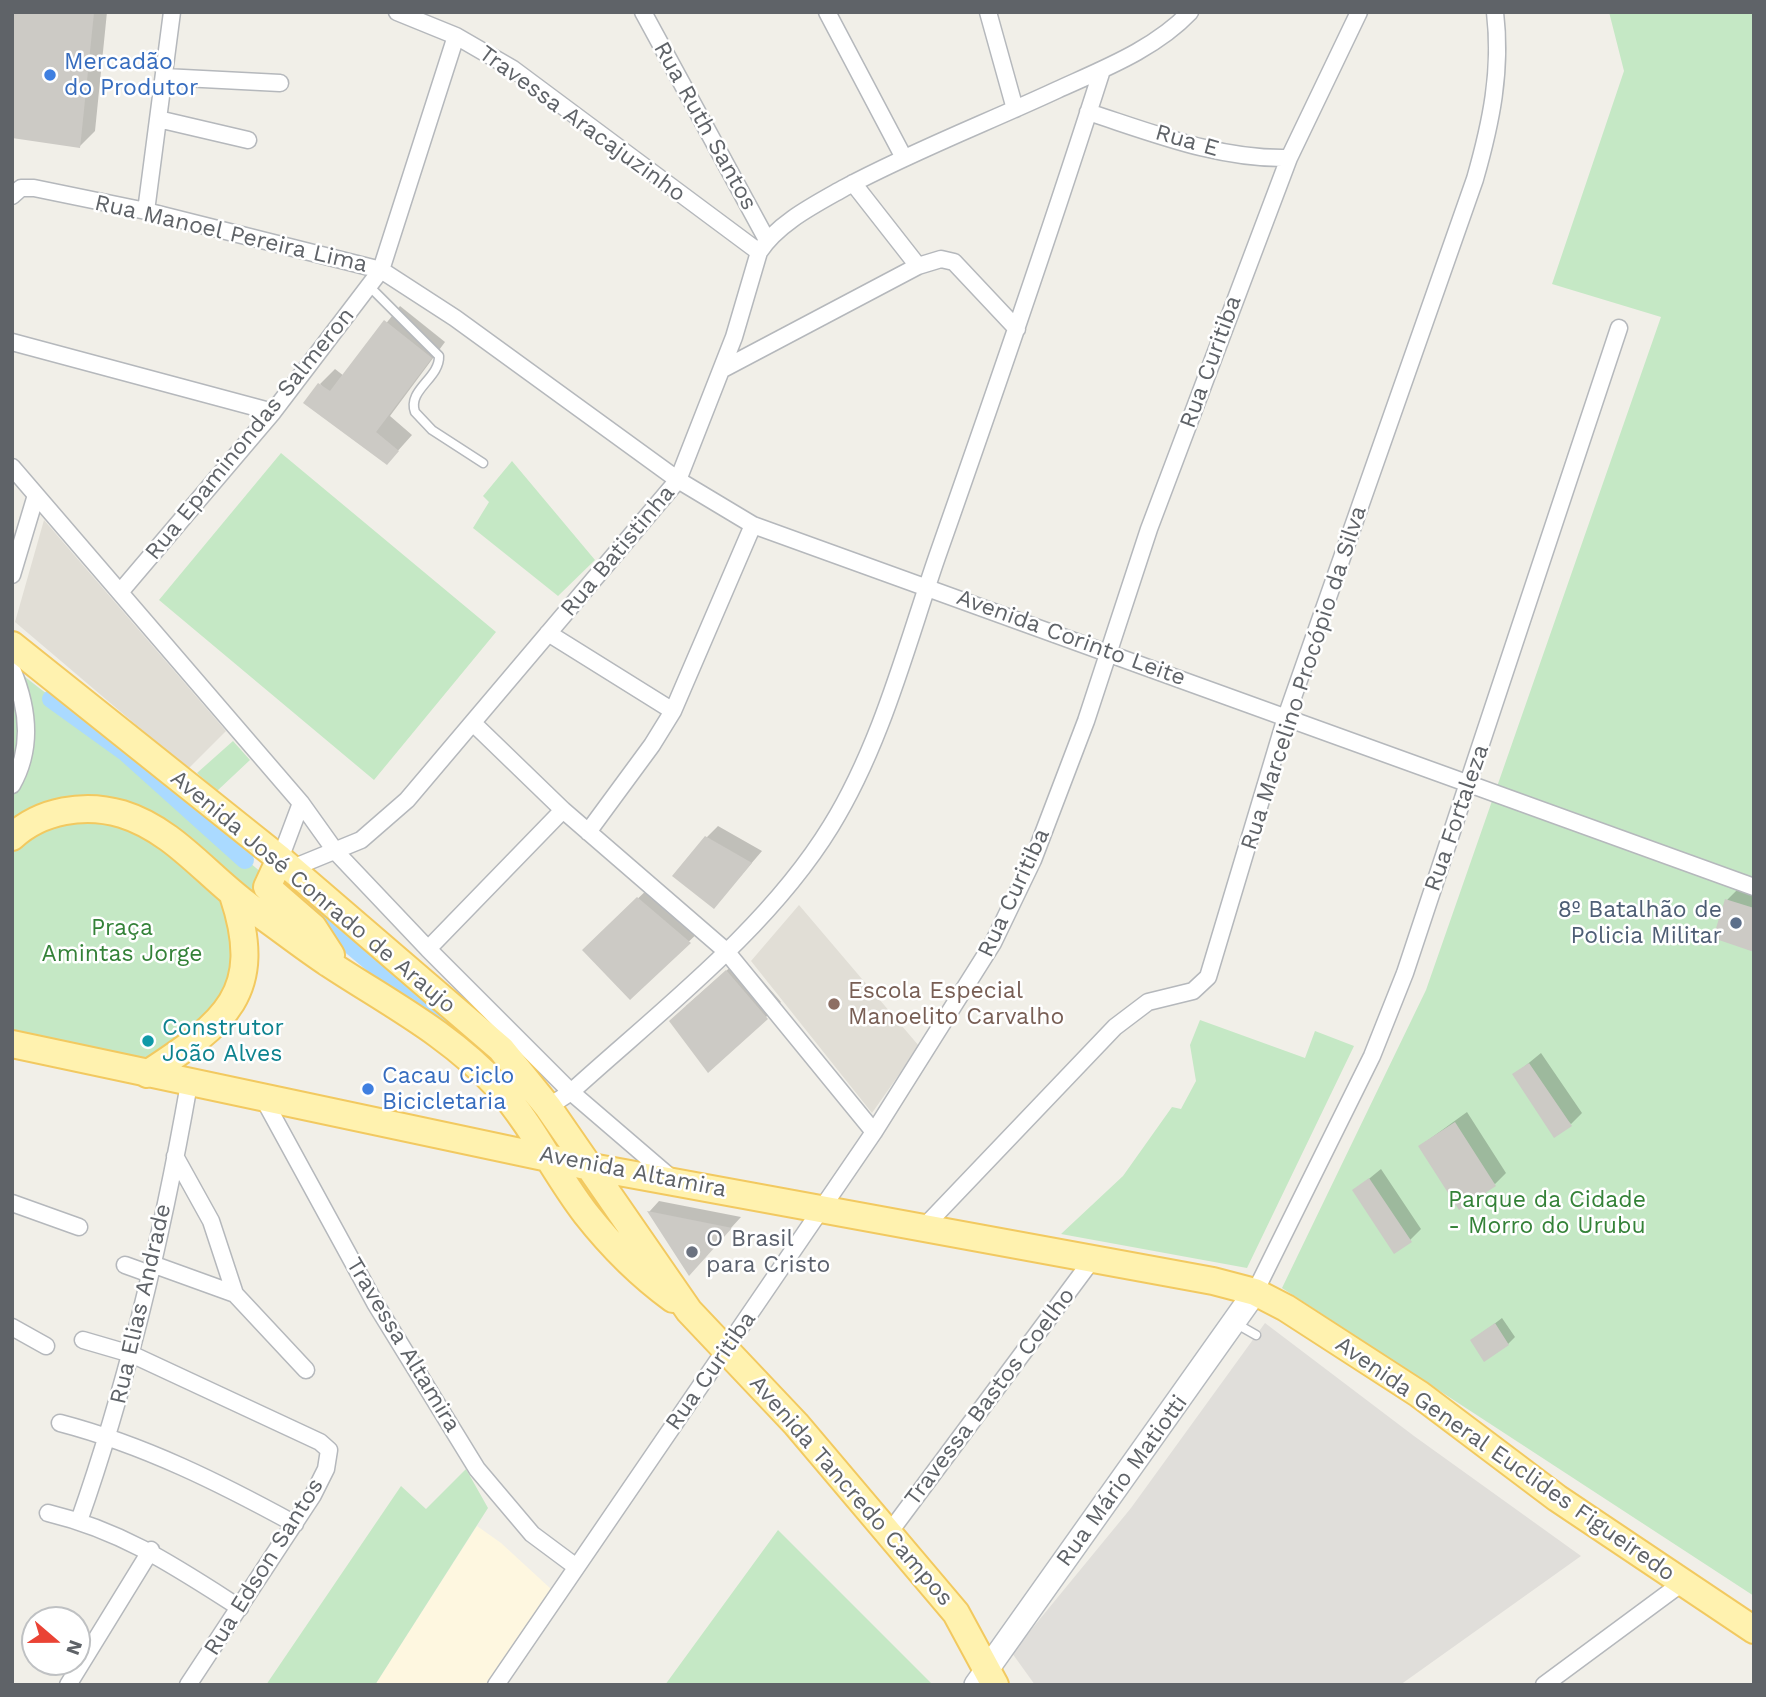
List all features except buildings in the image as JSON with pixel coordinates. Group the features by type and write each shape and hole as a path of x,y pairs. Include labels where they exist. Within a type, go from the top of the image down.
{"main road":[{"name":"Avenida José Conrado de Araujo","path":"12,645 285,864 501,1049 548,1107 586,1166"},
{"name":"Avenida José Conrado de Araujo","path":"12,837 36,821 70,810 98,809 122,814 166,835 233,895 328,963 415,1017 473,1062 510,1102 547,1157"},
{"path":"285,864 267,887 321,937 329,949 328,963"},
{"path":"148,1074 213,1027 228,1010 239,988 246,953 244,928 233,895"},
{"name":"Avenida Altamira","path":"12,1044 586,1166 925,1226 1213,1281 1255,1292"},
{"name":"Avenida Tancredo Campos","path":"547,1157 586,1213 622,1257 689,1311 728,1349 889,1533 956,1613 986,1679"},
{"name":"Avenida Tancredo Campos","path":"586,1166 689,1311"},
{"name":"Rua Mário Matiotti","path":"986,1679 1255,1292"},
{"name":"Avenida General Euclides Figueiredo","path":"1255,1292 1286,1308 1419,1394 1557,1498 1754,1630"}],"street":[{"path":"146,211 172,12"},
{"name":"Travessa Aracajuzinho","path":"397,12 456,36 513,69 763,246"},
{"name":"Rua Ruth Santos","path":"643,12 763,246"},
{"path":"827,12 903,156"},
{"path":"988,12 1015,109"},
{"path":"763,246 820,202 853,183 903,156 1102,70 1145,46 1190,12"},
{"name":"Rua Curitiba","path":"496,1685 874,1132 957,1003 1017,895 1086,721 1106,651 1289,158 1359,12"},
{"name":"Rua Marcelino Procópio da Silva","path":"925,1226 1115,1027 1148,1002 1193,991 1208,977 1286,717 1475,179 1496,92 1498,39 1495,12"},
{"name":"Rua Epaminondas Salmeron","path":"121,592 273,412 381,270 456,36"},
{"path":"548,1107 571,1092 726,951 784,889 831,826 856,778 882,716 1017,329 1102,70"},
{"path":"164,77 280,83"},
{"name":"Rua E","path":"1088,112 1210,149 1257,158 1289,158"},
{"path":"158,119 248,140"},
{"path":"853,183 918,266"},
{"name":"Rua Manoel Pereira Lima","path":"13,194 22,188 34,188 146,211 381,270 455,318 678,480"},
{"name":"Rua Batistinha","path":"285,864 336,852 361,840 407,800 678,480 723,369 763,246"},
{"path":"723,369 918,266 942,259 954,262 1017,329"},
{"name":"Rua Fortaleza","path":"1255,1292 1372,1056 1405,973 1470,785 1619,328"},
{"path":"12,342 273,412"},
{"path":"12,467 301,803 336,852 571,1092 675,1181"},
{"name":"Avenida Corinto Leite","path":"678,480 752,525 1754,887"},
{"path":"12,575 36,495"},
{"path":"588,832 652,745 673,711 752,525"},
{"path":"548,633 673,711"},
{"path":"12,669 27,730 22,763 12,785"},
{"path":"473,723 563,810 726,951 874,1132"},
{"path":"285,864 301,803"},
{"path":"428,948 563,810"},
{"name":"Rua Elias Andrade","path":"79,1521 109,1436 131,1354 175,1156 188,1083"},
{"name":"Travessa Altamira","path":"263,1098 375,1303 477,1469 532,1534 575,1566"},
{"path":"175,1156 211,1221 235,1294 306,1370"},
{"path":"12,1203 79,1227"},
{"name":"Travessa Bastos Coelho","path":"889,1533 1092,1260"},
{"path":"125,1265 151,1269 235,1294"},
{"path":"12,1327 47,1346"},
{"path":"83,1340 131,1354"},
{"name":"Rua Edson Santos","path":"131,1354 326,1446 330,1453 326,1469 295,1524 188,1685"},
{"path":"60,1423 109,1436 236,1492 295,1524"},
{"path":"48,1513 79,1521 151,1550 240,1608"},
{"path":"68,1685 151,1550"},
{"path":"1544,1685 1682,1583"}],"lane":[{"path":"370,287 439,356 438,367 416,396 415,412 432,430 483,463"},
{"path":"1235,1324 1256,1335"}],"shaded area":[{"path":"44,520 226,731 188,769 15,622"},
{"name":"Escola Especial Manoelito Carvalho","path":"799,905 919,1046 872,1113 751,961"},
{"path":"1265,1323 1414,1436 1581,1556 1400,1685 1035,1685 1012,1653 1131,1508"},
{"path":"477,1526 501,1543 551,1589 486,1685 375,1685"}],"green space":[{"name":"Parque da Cidade - Morro do Urubu","path":"1609,12 1754,12 1754,1596 1282,1288 1426,990 1661,317 1552,284 1624,71"},
{"path":"281,453 496,632 374,780 159,600"},
{"path":"512,461 595,560 558,596 473,528 489,502 483,496"},
{"name":"Praça Amintas Jorge","path":"12,666 128,754 282,889 265,907 214,1017 146,1061 12,1031"},
{"path":"233,741 250,760 217,791 197,773"},
{"path":"1200,1020 1305,1058 1315,1031 1354,1046 1247,1268 1061,1234 1123,1176 1172,1107 1181,1109 1196,1081 1190,1045"},
{"path":"466,1469 488,1508 375,1685 266,1685 401,1486 426,1509"},
{"path":"778,1530 933,1685 665,1685"}],"waterway":[{"path":"51,699 126,753 245,860"},
{"path":"312,913 457,1034"}],"place":[{"name":"Mercadão do Produtor","path":"50,75"},
{"name":"8º Batalhão de Policia Militar","path":"1736,923"},
{"name":"Escola Especial Manoelito Carvalho","path":"834,1004"},
{"name":"Construtor João Alves","path":"148,1041"},
{"name":"Cacau Ciclo Bicicletaria","path":"368,1089"},
{"name":"O Brasil para Cristo","path":"692,1252"}]}
